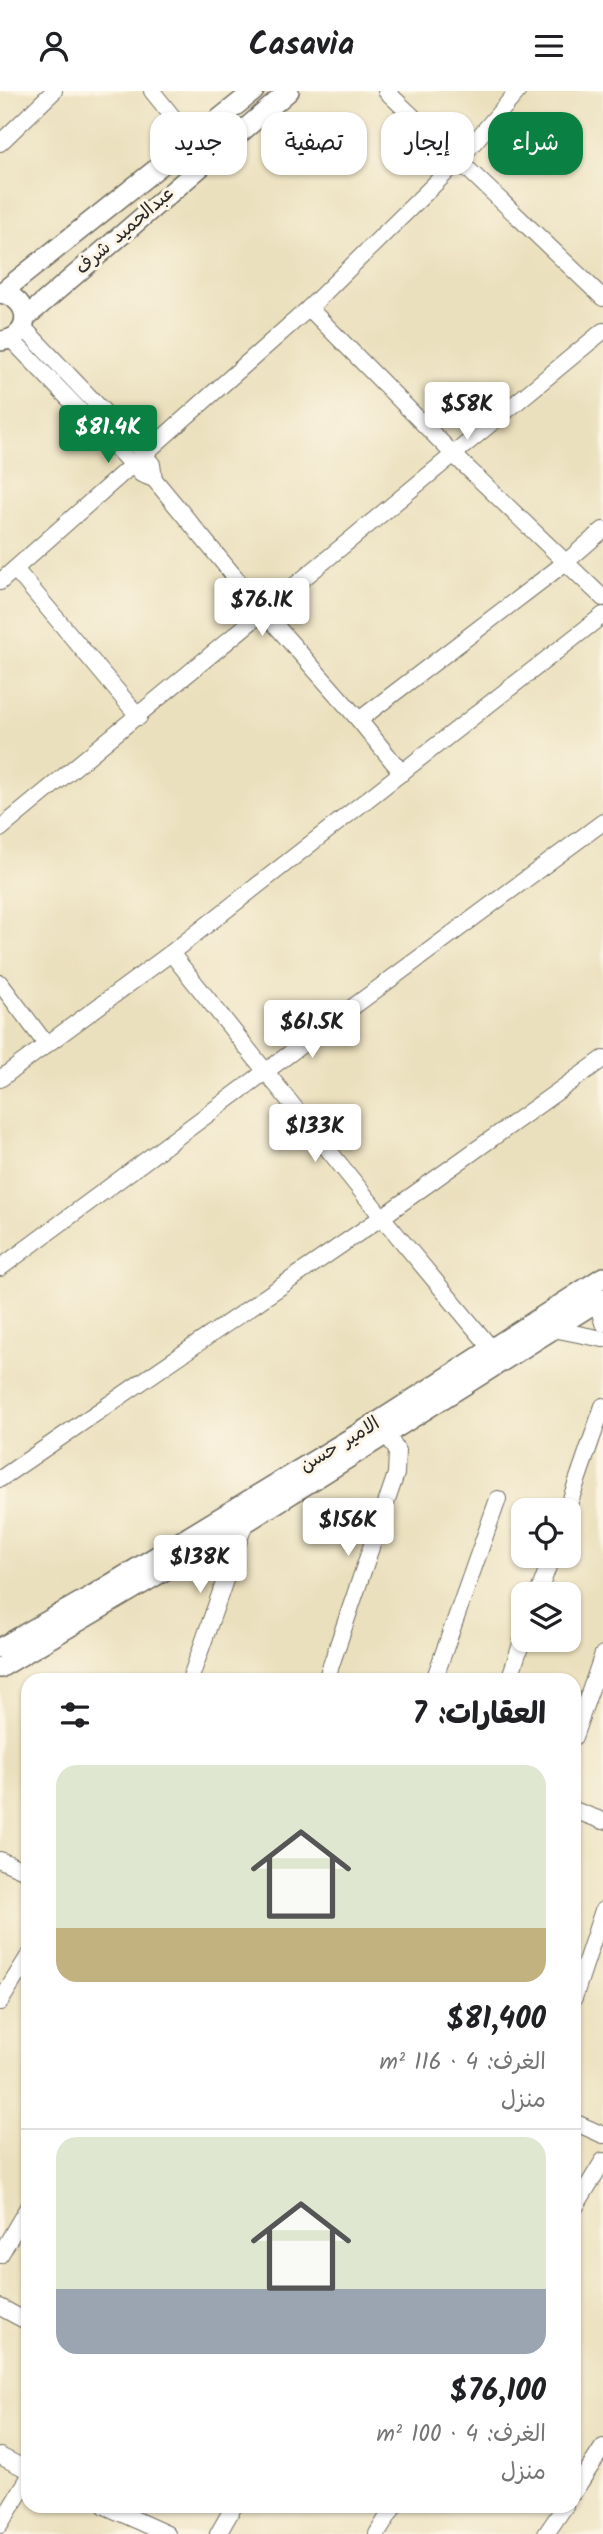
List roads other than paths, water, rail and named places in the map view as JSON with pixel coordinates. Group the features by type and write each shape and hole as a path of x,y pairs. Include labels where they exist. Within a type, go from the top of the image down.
{"main road":[{"name":"عبدالحميد شرف","path":"228,112 254,91"},
{"name":"عبدالحميد شرف","path":"15,331 289,91"},
{"name":"عبدالحميد شرف","path":"1,293 150,174"},
{"path":"1,293 18,300 24,308 15,331"},
{"name":"الامير حسن","path":"0,1668 245,1523 491,1348 603,1277"},
{"name":"الامير حسن","path":"0,1648 600,1300"}],"street":[{"path":"0,143 54,91"},
{"path":"152,91 169,112"},
{"path":"386,91 408,112"},
{"path":"474,142 518,91"},
{"path":"474,174 603,299"},
{"path":"0,582 309,308 444,175"},
{"path":"309,308 453,454 603,598"},
{"path":"15,331 137,459 141,474 154,478 263,611 402,773"},
{"path":"0,829 139,717 263,611 603,331"},
{"path":"359,720 566,562 603,530"},
{"path":"15,569 139,717"},
{"path":"0,1079 171,953 603,615"},
{"path":"0,1268 603,822"},
{"path":"171,953 382,1217 491,1348"},
{"path":"0,983 46,1044"},
{"path":"0,1479 382,1217 603,1059"},
{"path":"600,1300 603,1324"},
{"path":"553,1329 603,1339"},
{"path":"571,1498 603,1406"},
{"path":"328,1673 398,1467 397,1451 383,1427"},
{"path":"436,1673 498,1499"},
{"path":"198,1673 245,1523"},
{"path":"511,1673 518,1652"},
{"path":"581,1717 603,1654"},
{"path":"581,1813 603,1821"},
{"path":"0,1860 21,1869"},
{"path":"581,1977 603,1910"},
{"path":"0,2002 21,1968"},
{"path":"581,2125 603,2136"},
{"path":"581,2197 603,2161"},
{"path":"0,2255 21,2219"},
{"path":"0,2307 21,2318"},
{"path":"581,2481 603,2447"},
{"path":"0,2456 21,2466"},
{"path":"0,2525 21,2490"},
{"path":"120,2513 167,2534"},
{"path":"218,2534 230,2513"},
{"path":"377,2534 390,2513"},
{"path":"546,2534 560,2513"}]}
